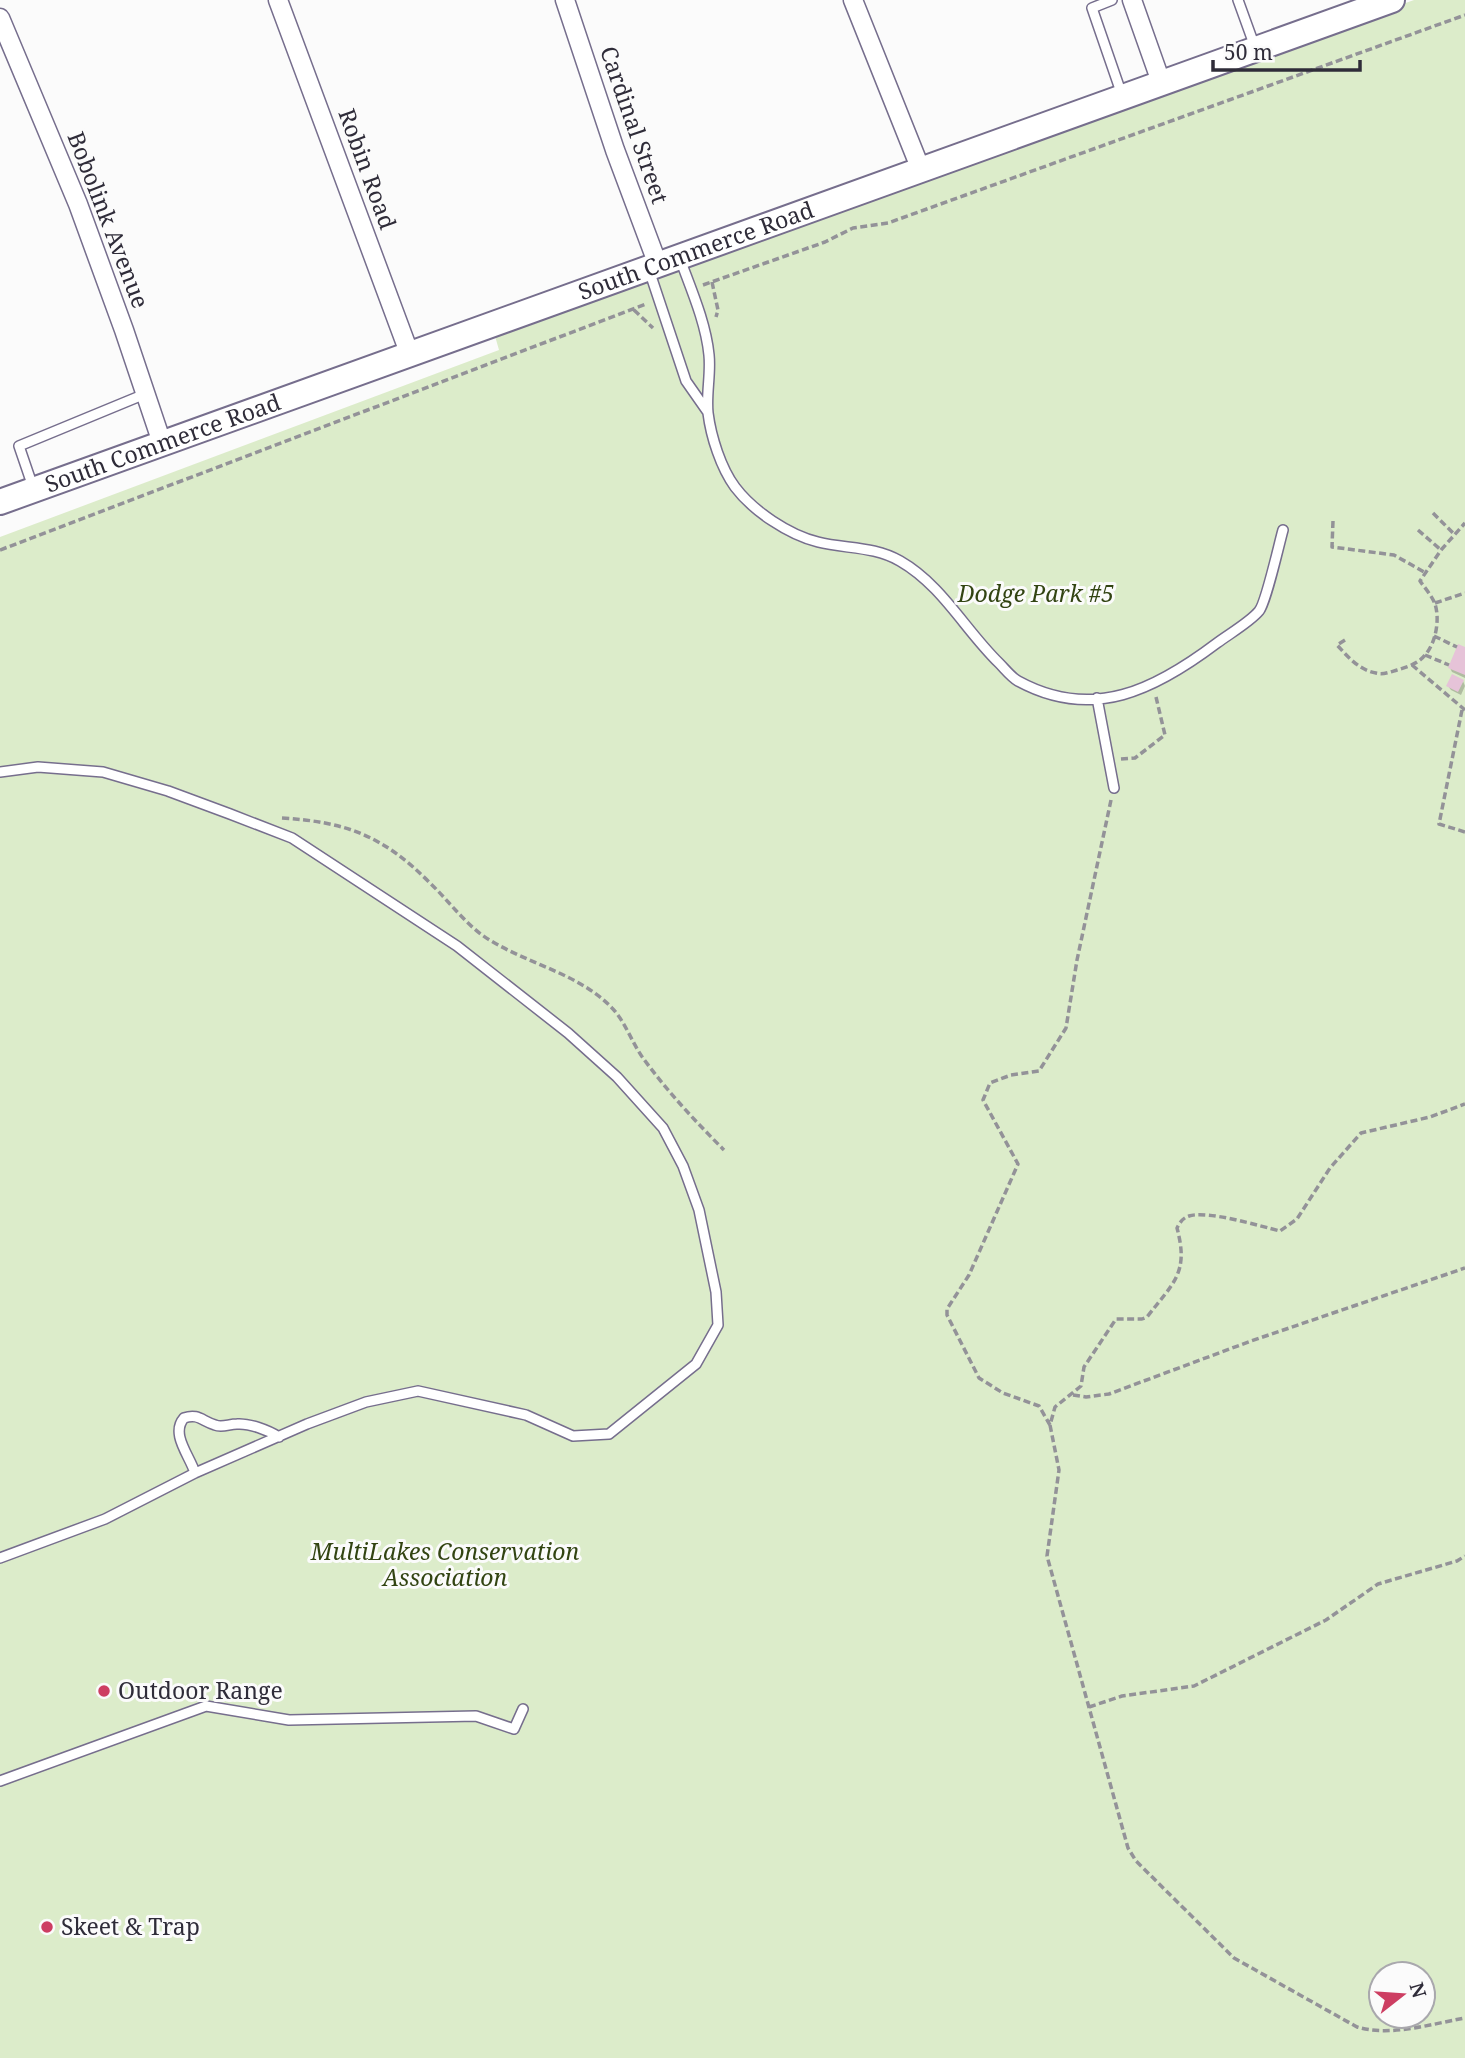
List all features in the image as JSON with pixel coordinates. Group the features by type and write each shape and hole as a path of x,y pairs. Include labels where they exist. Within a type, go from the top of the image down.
{"street":[{"name":"Robin Road","path":"278,0 410,355"},
{"name":"Cardinal Street","path":"565,0 615,150 662,264"},
{"path":"853,0 921,170"},
{"path":"1132,0 1161,82"},
{"name":"South Commerce Road","path":"0,502 1256,48 1342,13 1392,0"},
{"name":"Bobolink Avenue","path":"0,18 78,204 162,443"}],"lane":[{"path":"1112,0 1092,8 1122,96"},
{"path":"1238,0 1256,48"},
{"path":"662,264 686,381 708,413"},
{"path":"662,264 693,293 709,355 708,413 717,450 734,486 771,521 816,542 873,550 896,558 916,570 947,600 984,648 1016,680 1060,697 1097,698 1122,695 1153,685 1181,670 1260,610 1283,530"},
{"path":"34,489 19,446 145,394"},
{"path":"1097,698 1114,788"},
{"path":"0,772 38,767 103,772 168,791 292,838 457,946 568,1033 617,1077 663,1128 683,1166 699,1210 716,1292 718,1325 696,1364 609,1434 573,1436 526,1415 418,1391 366,1402 307,1424 195,1473 106,1519 0,1558"},
{"path":"195,1473 178,1435 178,1427 184,1418 196,1415 216,1426 239,1423 265,1429 279,1437"},
{"path":"0,1781 206,1706 289,1720 476,1716 514,1729 523,1709"}],"path":[{"path":"708,283 825,242 853,228 888,223 1465,15"},
{"path":"0,550 645,305"},
{"path":"1433,513 1454,534"},
{"path":"1333,521 1332,548 1394,555 1426,573"},
{"path":"1345,640 1337,645 1349,659 1376,674 1386,674 1412,666 1425,655 1438,619 1435,603 1420,581 1441,550 1465,523"},
{"path":"1418,530 1441,550"},
{"path":"1435,603 1465,593"},
{"path":"1434,636 1457,647"},
{"path":"1425,655 1449,665"},
{"path":"1412,666 1463,710 1439,824 1465,832"},
{"path":"1108,759 1135,758 1165,735 1153,685"},
{"path":"1114,788 1064,1032 1039,1071 1011,1075 990,1083 983,1100 1018,1164 969,1275 947,1309 947,1315 979,1378 1003,1393 1039,1406 1050,1425 1059,1470 1047,1556 1128,1848 1136,1861 1234,1958 1357,2028 1383,2031 1465,2018"},
{"path":"270,817 297,819 361,832 388,847 429,882 482,935 599,996 615,1011 657,1078 724,1150"},
{"path":"1050,1425 1055,1407 1081,1386 1084,1367 1116,1319 1147,1317 1172,1285 1181,1269 1182,1248 1177,1227 1181,1221 1191,1215 1234,1219 1280,1231 1297,1219 1330,1168 1361,1133 1430,1117 1465,1104"},
{"path":"1073,1395 1086,1397 1109,1394 1251,1341 1465,1268"},
{"path":"1089,1707 1122,1696 1194,1686 1326,1620 1378,1584 1457,1561 1465,1556"}],"green space":[{"path":"1414,0 1465,0 1465,2058 0,2058 0,537 499,350 493,329"}],"building":[{"path":"1458,644 1465,647 1465,675 1448,668"},
{"path":"1452,674 1464,680 1458,692 1446,686"}],"place":[{"name":"Outdoor Range","path":"104,1691"},
{"name":"Skeet & Trap","path":"47,1927"}],"park label":[{"name":"Dodge Park #5","path":"1036,594"},
{"name":"MultiLakes Conservation Association","path":"445,1565"}]}
